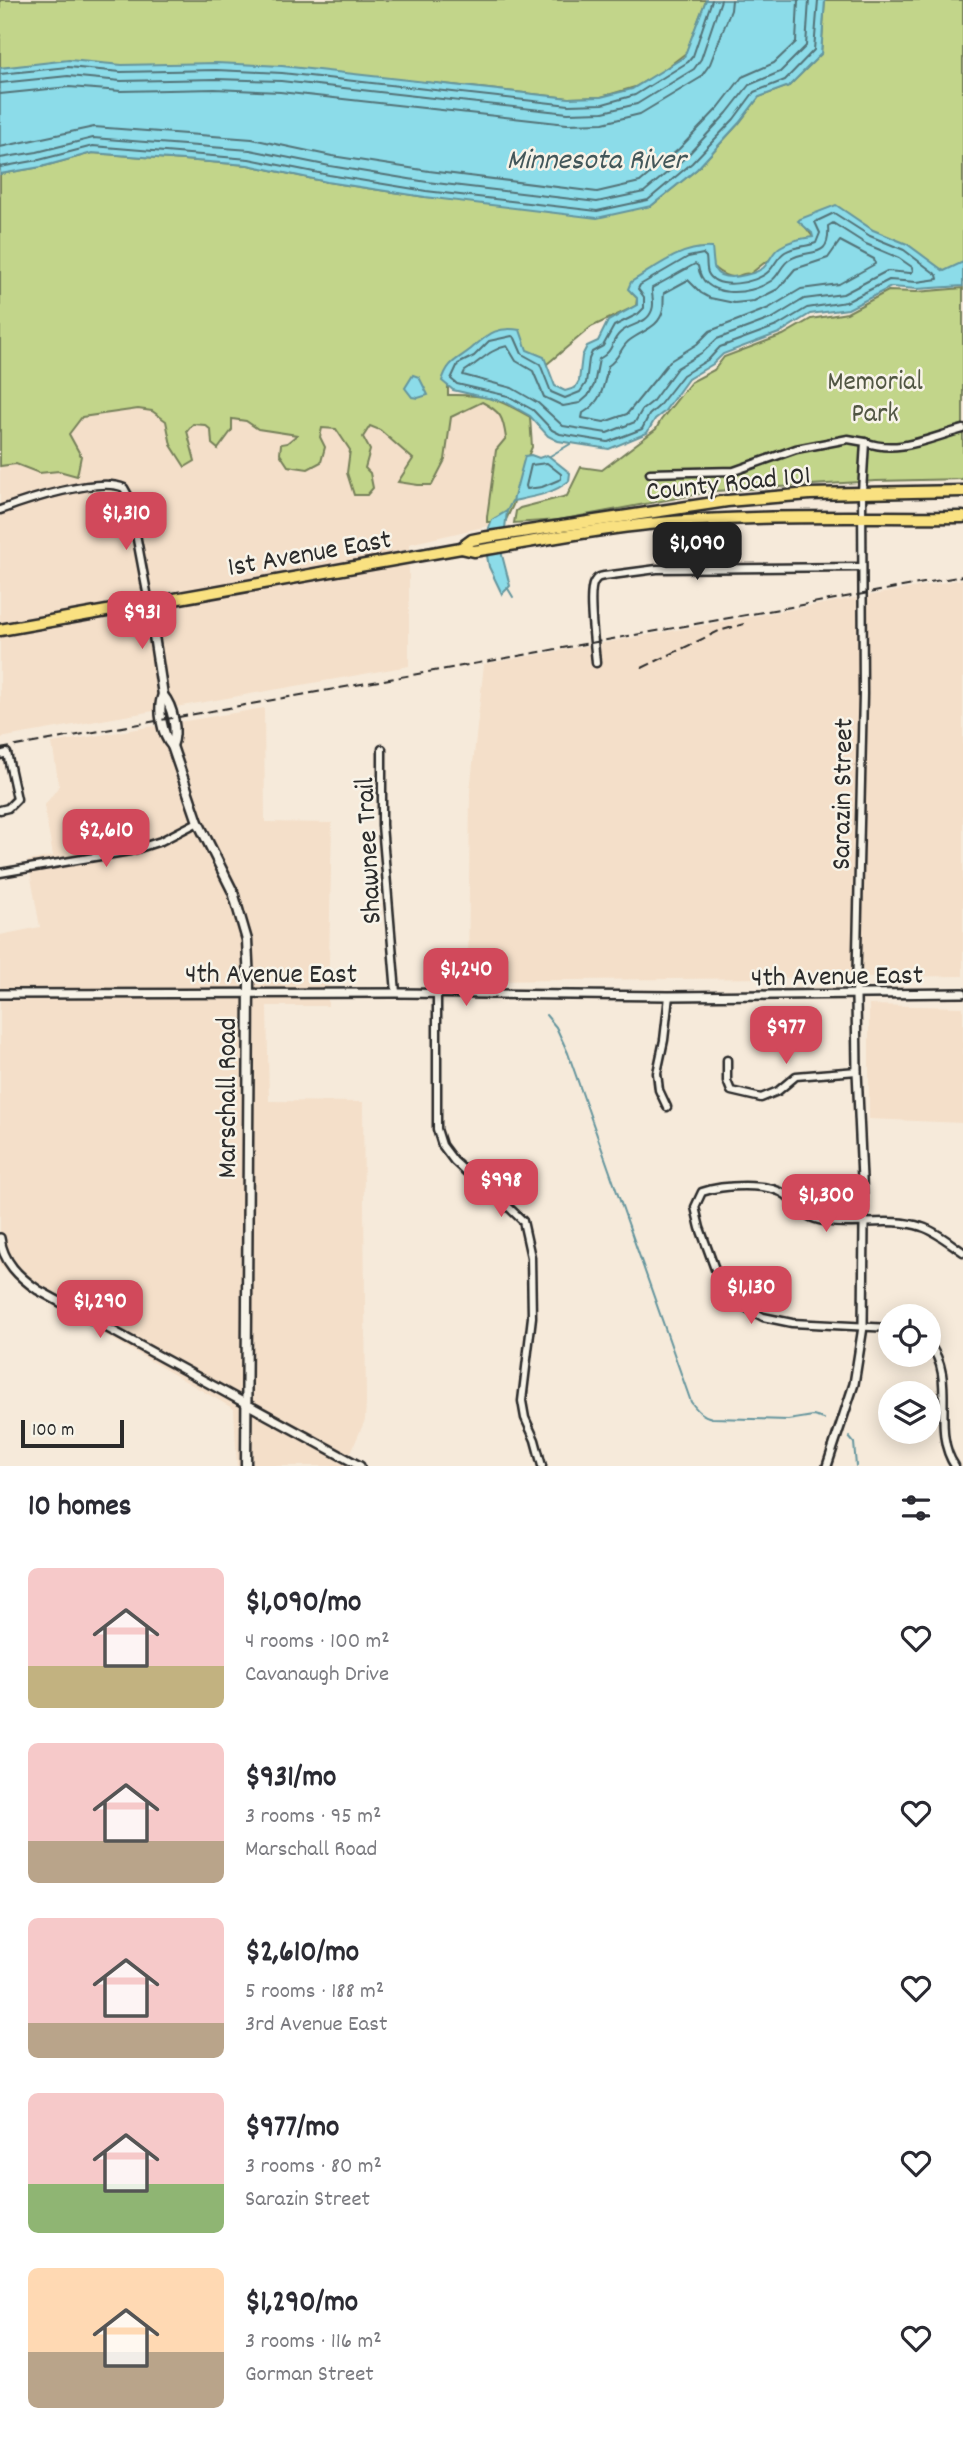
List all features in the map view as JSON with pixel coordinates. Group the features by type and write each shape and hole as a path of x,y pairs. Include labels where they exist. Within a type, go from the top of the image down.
{"main road":[{"name":"County Road 101","path":"461,548 472,540 482,538 727,500 862,492 963,491"},
{"path":"461,548 474,551 651,524 963,517"},
{"name":"1st Avenue East","path":"0,630 461,548"},
{"name":"Marschall Road","path":"149,603 163,695 160,702 166,739 172,746 198,822 233,892 247,940 249,993 246,1466"}],"street":[{"path":"650,473 734,471 796,449 848,439 883,447 900,446 963,429"},
{"name":"Sarazin Street","path":"827,1466 854,1384 863,1327 864,1222 856,995 863,694 862,492 865,442"},
{"name":"Marschall Road","path":"0,510 27,499 105,484 124,488 129,497 149,603"},
{"path":"596,663 592,590 597,578 657,569 862,567"},
{"name":"Shawnee Trail","path":"382,749 382,825 396,993"},
{"path":"0,810 8,808 17,799 4,754"},
{"path":"0,873 141,848 198,822"},
{"path":"437,993 437,1129 442,1145 454,1161 523,1221 531,1257 532,1317 522,1401 525,1418 542,1466"},
{"name":"4th Avenue East","path":"0,994 437,993 669,996 963,993"},
{"path":"667,1107 659,1090 657,1073 669,996"},
{"path":"727,1060 727,1081 731,1091 761,1098 778,1091 796,1076 816,1072 857,1071"},
{"path":"878,1328 792,1323 763,1317 734,1301 716,1272 700,1228 695,1207 702,1192 716,1187 774,1188 789,1196 802,1213 821,1220 923,1227 963,1252"},
{"path":"0,1238 1,1248 9,1263 20,1277 38,1290 360,1466"},
{"path":"941,1365 944,1438 956,1466"}],"shaded area":[{"path":"464,395 524,413 522,470 505,522 409,544 409,666 0,738 0,466 51,457 97,397 300,430"},
{"path":"963,579 963,976 468,981 470,791 484,664"},
{"path":"264,708 265,822 332,823 328,1006 267,1006 269,1101 363,1102 366,1403 365,1420 345,1466 237,1466 234,1409 25,1289 0,1265 0,935 40,927 28,861 53,856 44,806 59,786 52,743"},
{"path":"869,1005 963,1007 963,1123 869,1119"}],"green space":[{"path":"0,0 706,0 686,53 661,72 635,87 601,97 569,98 435,83 133,65 0,68"},
{"path":"825,0 963,0 963,270 945,272 886,236 816,213 804,225 813,237 764,263 750,274 732,277 714,268 632,293 637,298 636,306 591,327 547,364 448,368 448,395 491,398 530,417 532,447 505,522 487,522 496,450 506,438 500,416 482,402 451,417 445,460 432,485 398,482 413,459 380,430 370,426 363,437 370,450 365,468 370,473 373,488 367,495 354,495 347,473 350,450 336,429 322,428 320,437 325,447 321,462 308,469 288,466 280,454 281,444 297,435 258,429 246,421 232,419 232,430 218,449 212,444 211,430 205,425 193,424 187,431 195,461 185,467 171,445 166,421 152,411 138,409 82,417 69,434 81,456 77,476 59,471 39,473 16,464 0,466 0,174 41,167 92,153 248,165 327,182 425,197 651,206 697,169 759,97 789,86 821,54"},
{"name":"Memorial Park","path":"963,288 963,479 876,481 715,491 559,520 514,523 516,511 520,508 567,496 581,467 602,470 656,429 691,382 714,370 724,357 783,335 811,319 847,313 888,291 916,292"}],"water":[{"name":"Minnesota River","path":"706,0 825,0 821,54 789,86 759,97 697,169 651,206 597,218 425,197 327,182 248,165 92,153 41,167 0,174 0,68 69,60 122,65 216,63 282,66 569,98 601,97 632,89 684,57"},
{"path":"836,205 873,230 907,244 944,271 963,262 963,286 917,289 891,287 848,309 810,314 779,333 723,354 713,364 688,379 647,433 609,449 558,441 548,436 530,416 505,402 453,390 442,381 450,365 482,340 492,333 511,329 520,330 527,350 544,357 555,386 565,391 575,388 587,346 598,341 608,321 637,305 637,298 628,289 631,282 669,259 701,248 712,248 714,268 719,274 731,277 752,273 763,268 780,247 792,241 813,237 798,221 800,219"},
{"path":"413,375 419,377 428,395 412,397 405,388"},
{"path":"547,455 550,457 570,473 569,481 549,492 513,501 525,456 539,458"},
{"path":"507,511 502,555 510,586 502,594 489,567 487,556 492,520"}],"waterway":[{"path":"550,456 572,443"},
{"path":"507,511 512,501"},
{"path":"507,587 513,597"},
{"path":"546,1015 556,1027 568,1053 691,1402 705,1416 712,1418 788,1420 813,1416 824,1419"},
{"path":"849,1437 854,1443 856,1466"}],"railway":[{"path":"0,749 963,576"},
{"path":"642,668 719,631 744,624"}]}
